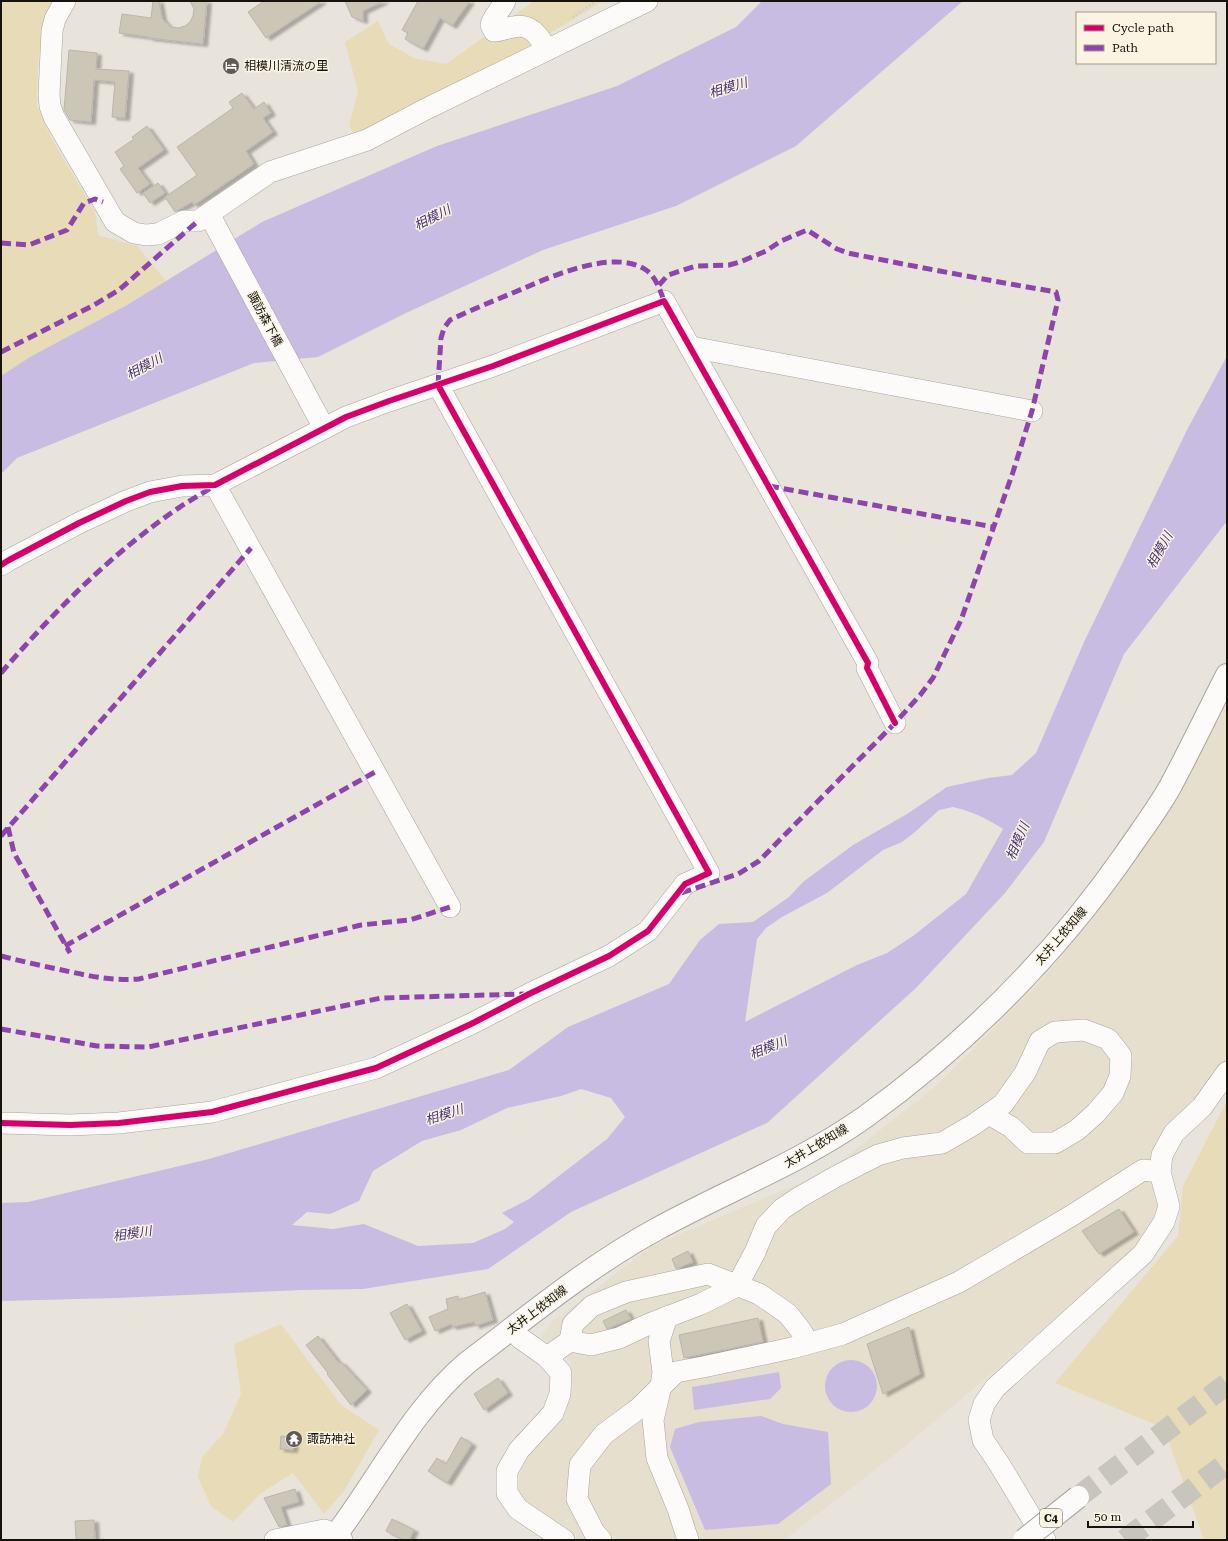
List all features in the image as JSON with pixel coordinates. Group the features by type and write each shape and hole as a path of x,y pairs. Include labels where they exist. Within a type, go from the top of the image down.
{"main road":[{"name":"太井上依知線","path":"337,1538 431,1399 450,1377 583,1276 621,1251 657,1229 766,1176 815,1149 864,1117 924,1070 985,1018 1037,964 1065,932 1111,874 1169,788 1227,675"},
{"name":"C4","path":"1024,1540 1078,1497"}],"street":[{"path":"66,1 55,18 52,31 49,94 50,106 54,117 115,222 134,233 146,235 158,234 184,221 206,219 270,172 367,140 424,110 647,1"},
{"path":"505,1 492,20 491,25 494,31 502,31 521,26 529,28 537,34 547,50"},
{"name":"諏訪森下橋","path":"206,219 321,422"},
{"path":"1,565 79,523 126,500 150,492 182,486 216,485 321,422 360,412 493,366 664,301 868,663 868,668 895,723"},
{"path":"691,347 1032,410"},
{"path":"1,1123 70,1125 118,1123 198,1114 260,1100 376,1068 471,1024 529,994 609,956 648,931 685,884 709,873 438,385"},
{"path":"216,485 450,907"},
{"path":"547,1356 570,1341 591,1345 619,1338 701,1304 737,1286 766,1226 782,1209 835,1177 878,1155 903,1148 942,1143 989,1114 1003,1104 1024,1073 1040,1041 1055,1032 1084,1030 1108,1039 1121,1056 1120,1076 1113,1093 1096,1113 1078,1130 1055,1143 1028,1143 1011,1127 989,1114"},
{"path":"1045,1540 983,1440 979,1420 984,1404 995,1388 1143,1254 1164,1222 1169,1206 1160,1172 1162,1155 1174,1133 1202,1107 1227,1072"},
{"path":"601,1540 594,1532 577,1499 580,1465 604,1434 638,1409 676,1372 710,1366 843,1334 959,1282 1071,1216 1143,1170 1160,1172"},
{"path":"570,1341 573,1324 592,1306 626,1292 708,1274 759,1294 788,1314 802,1332 808,1343"},
{"path":"667,1317 659,1341 663,1372 653,1420 657,1458 678,1509 688,1540"},
{"path":"514,1328 520,1338 547,1356 561,1373 560,1394 553,1413 519,1450 508,1471 507,1493 518,1510 564,1540"},
{"path":"275,1540 324,1530 337,1538"}],"shaded area":[{"path":"1,1 58,1 43,27 38,64 37,105 49,134 95,212 98,235 137,246 166,281 127,305 30,357 1,376"},
{"path":"534,1 604,1 473,79 354,134 349,126 358,91 345,42 378,21 389,44 414,58 446,64"},
{"path":"1227,706 1227,1061 1212,1084 1169,1133 1161,1205 1154,1225 1123,1263 898,1452 784,1540 578,1540 535,1512 521,1496 518,1488 520,1472 531,1454 566,1411 573,1386 571,1362 555,1345 541,1337 552,1322 652,1246 828,1171 935,1087 1043,979 1148,843"},
{"path":"1227,1101 1227,1540 1204,1540 1164,1428 1055,1383 1178,1236 1183,1186"},
{"path":"281,1324 341,1405 379,1430 344,1491 324,1514 293,1473 261,1493 233,1522 211,1506 198,1477 202,1457 223,1434 241,1394 234,1344"}],"water":[{"name":"相模川","path":"762,1 963,1 796,146 676,206 543,250 406,313 318,357 254,363 17,458 1,474 1,376 30,357 127,305 262,222 437,146 617,86 736,27"},
{"name":"相模川","path":"1227,356 1227,521 1124,654 1044,842 1005,893 916,988 767,1123 571,1212 488,1269 363,1289 1,1301 1,1203 28,1202 209,1159 509,1070 568,1027 669,984 700,940 719,924 753,922 789,897 803,882 853,845 907,814 947,787 988,778 1012,775 1036,753 1084,642 1188,428","holes":["953,807 979,816 1003,829 966,894 913,936 887,953 857,965 745,1022 757,939 766,928 782,917 827,893 883,850 902,842 939,810","581,1089 611,1098 625,1117 607,1139 529,1199 502,1213 514,1222 505,1229 473,1243 418,1246 364,1224 333,1229 292,1225 307,1212 330,1214 359,1201 373,1171 422,1141 461,1130 507,1108 561,1096"]},
{"path":"846,1360 856,1360 870,1367 877,1381 877,1391 870,1405 856,1412 846,1412 836,1408 829,1401 825,1391 825,1381 829,1371 836,1364"},
{"path":"779,1372 781,1388 770,1399 694,1410 692,1387"},
{"path":"761,1416 783,1424 828,1432 831,1484 778,1524 705,1530 670,1447 675,1429 699,1422"}],"building":[{"path":"153,1 159,1 162,18 166,23 171,27 178,28 185,26 190,22 193,16 194,9 190,1 207,1 203,44 119,33 122,14 151,18"},
{"path":"264,1 322,1 266,38 248,12"},
{"path":"345,1 384,1 363,11 363,21 352,17"},
{"path":"418,1 470,1 452,26 440,18 423,49 405,39 408,33 402,30"},
{"path":"69,50 97,53 96,69 129,71 125,118 112,117 115,82 94,80 91,122 70,120 64,110"},
{"path":"242,93 254,109 264,102 271,113 263,118 273,132 246,151 254,164 194,205 192,202 175,212 165,197 197,175 177,147 233,108 229,102"},
{"path":"147,126 164,150 138,168 150,184 137,193 120,169 124,166 115,152 134,139 132,137"},
{"path":"158,183 165,193 150,203 143,193"},
{"path":"1119,1209 1134,1232 1099,1254 1082,1231"},
{"path":"688,1251 693,1262 676,1269 672,1259"},
{"path":"485,1292 493,1320 475,1326 474,1322 452,1327 451,1324 435,1331 429,1317 448,1309 446,1299 458,1296 458,1300"},
{"path":"407,1304 422,1331 405,1340 390,1313"},
{"path":"626,1310 631,1319 607,1329 603,1321"},
{"path":"758,1318 763,1342 684,1358 679,1335"},
{"path":"909,1327 920,1374 883,1394 867,1344"},
{"path":"318,1336 339,1363 341,1362 367,1390 351,1405 306,1345"},
{"path":"498,1378 508,1393 484,1410 474,1394"},
{"path":"281,1436 294,1437 293,1450 280,1449"},
{"path":"461,1437 472,1444 447,1483 428,1471 437,1458 446,1464"},
{"path":"295,1489 299,1502 281,1507 287,1525 279,1527 264,1498"},
{"path":"392,1519 414,1530 409,1540 403,1540 386,1531"},
{"path":"94,1520 95,1540 76,1540 75,1521"}],"tunnel":[{"path":"1078,1497 1227,1384"},
{"path":"1125,1540 1227,1463"}],"marked path":[{"path":"1,243 29,245 67,230 84,203 95,199 103,202"},
{"path":"1,352 94,305 119,290 198,221"},
{"path":"659,285 668,275 696,266 729,265 740,262 766,251 781,241 807,230 837,249 848,253 1056,292 1058,300 1032,411 1013,472 961,620 933,678 895,723 759,861 738,874 678,894"},
{"path":"438,385 441,338 444,328 450,320 561,273 598,263 616,262 632,264 646,270 652,276 664,301"},
{"path":"1,673 59,610 100,570 167,516 214,486"},
{"path":"769,486 994,527"},
{"path":"1,836 251,548"},
{"path":"65,946 375,772"},
{"path":"8,827 14,853 70,953"},
{"path":"1,956 97,977 113,979 139,979 361,925 410,920 450,907"},
{"path":"1,1029 97,1046 148,1047 381,998 524,994"}],"cycle path":[{"path":"1,565 79,523 126,501 150,492 182,486 215,485 346,417 493,366 664,301 868,663 867,668 895,723"},
{"path":"1,1123 70,1125 119,1123 212,1112 376,1068 471,1024 529,994 609,956 648,931 685,884 709,873 438,385"}],"place":[{"name":"相模川清流の里","path":"231,66"},
{"name":"諏訪神社","path":"294,1439"}]}
